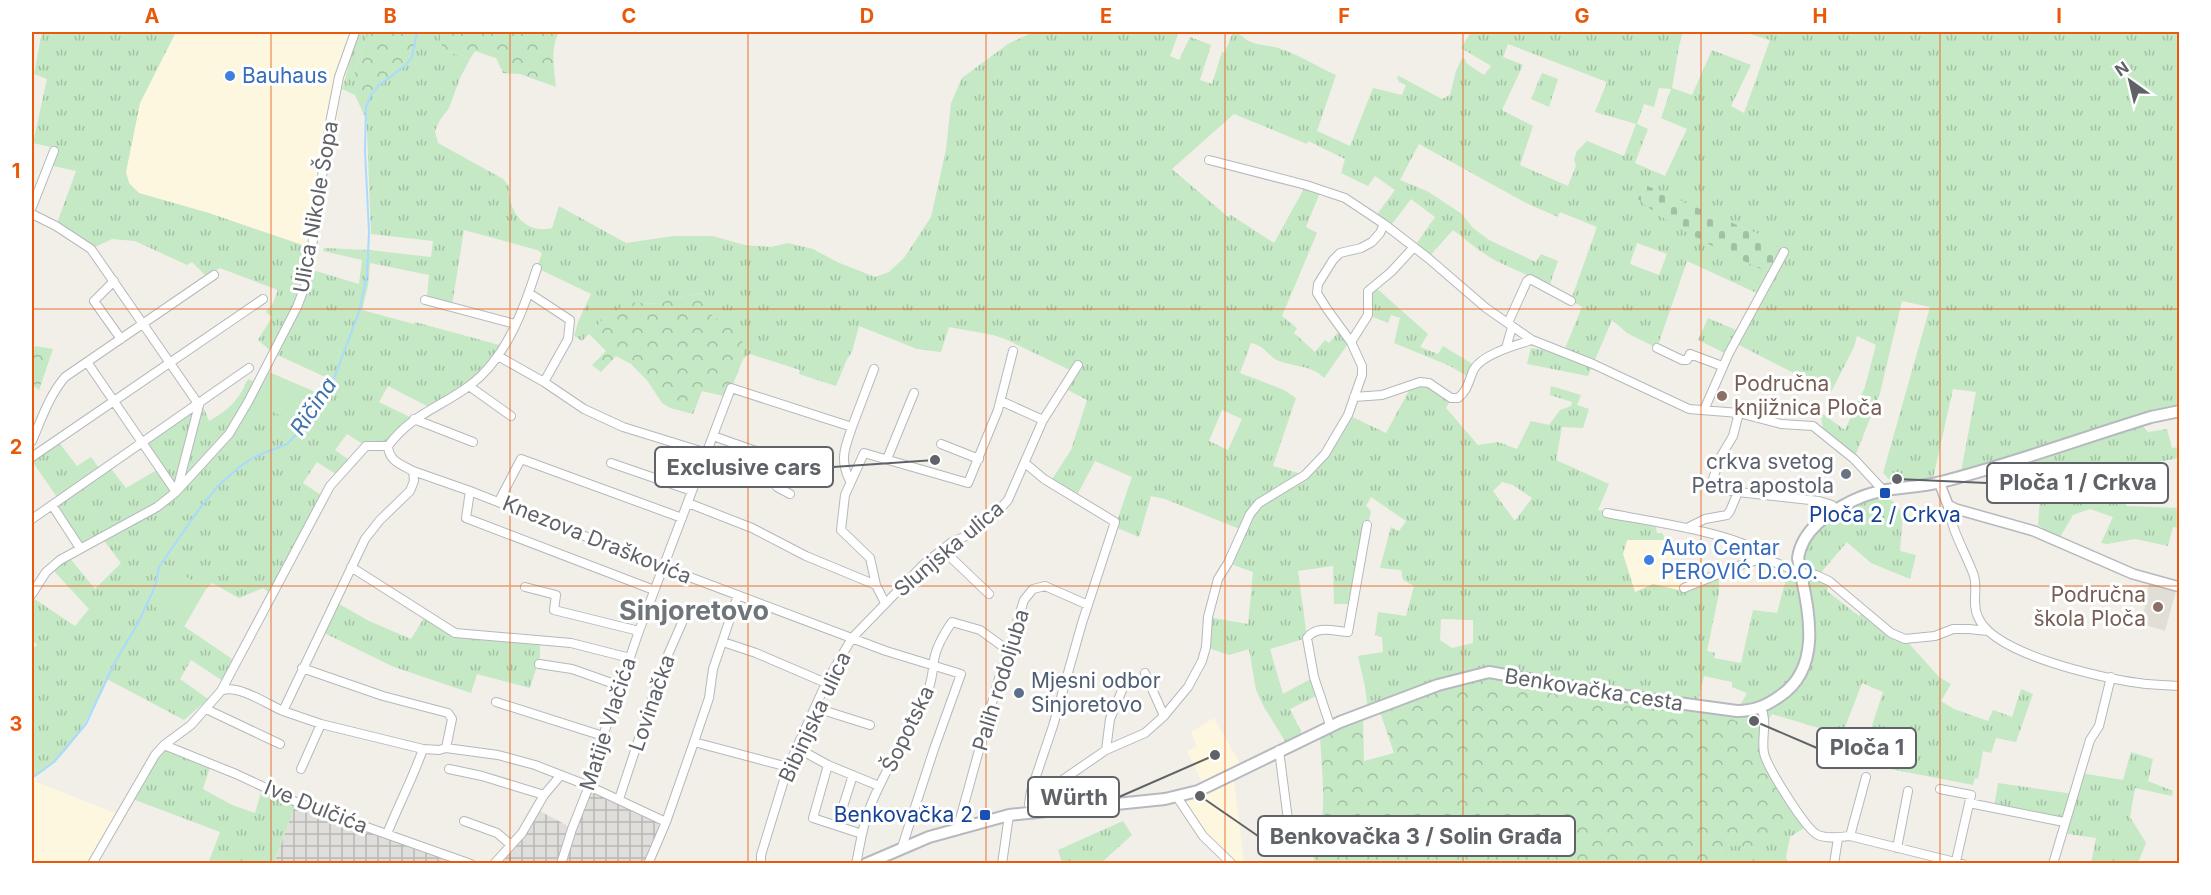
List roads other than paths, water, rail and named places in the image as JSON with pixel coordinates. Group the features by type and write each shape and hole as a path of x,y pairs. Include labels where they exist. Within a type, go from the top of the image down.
{"main road":[{"name":"Benkovačka cesta","path":"866,864 929,837 1029,808 1177,797 1198,791 1330,725 1438,685 1489,672 1706,707 1737,711 1761,708 1787,691 1802,672 1808,655 1810,636 1798,558 1800,547 1815,526 1837,510 1851,501 1882,489 1939,482 2151,417 2180,411"}],"street":[{"name":"Ulica Nikole Šopa","path":"32,594 46,572 80,548 158,507 178,490 229,434 248,402 297,307 307,281 339,77 355,32"},
{"path":"32,207 54,151"},
{"path":"1209,160 1306,185 1345,198 1384,224 1486,308 1532,340 1593,364 1689,409 1739,413 1781,424 1813,426 1848,453 1882,489"},
{"path":"32,214 56,226 91,249 199,405 178,490"},
{"path":"1029,808 1106,750 1145,733 1164,716 1188,687 1202,661 1206,647 1208,617 1218,579 1228,563 1250,514 1259,503 1305,475 1325,454 1348,415 1362,375 1362,366 1351,342 1317,293 1318,284 1340,253 1361,248 1372,242 1384,224"},
{"path":"1351,342 1368,315 1368,291 1391,272 1414,247"},
{"path":"1704,410 1722,366 1784,252"},
{"path":"92,864 155,755 164,745 191,725 221,691 330,486 366,446 388,446 397,434 414,419 469,386 488,369 498,356 515,324 537,268"},
{"path":"32,441 56,388 66,377 214,275"},
{"path":"1506,348 1510,325 1527,281 1530,279 1571,301"},
{"path":"114,281 94,301 121,339"},
{"path":"529,293 570,320 568,339 544,382"},
{"path":"32,457 263,299"},
{"path":"425,300 515,324"},
{"path":"1354,397 1382,395 1420,382 1429,383 1451,398 1458,398 1467,387 1476,366 1506,348 1532,340"},
{"path":"1657,348 1682,360 1687,360 1690,354 1722,366"},
{"path":"885,603 876,585 870,558 841,530 845,495 864,453 969,483 1000,401 1013,351"},
{"path":"498,356 544,382 584,409 623,427 707,453"},
{"path":"87,362 178,490"},
{"name":"Slunjska ulica","path":"885,603 942,549 990,520 1008,500 1043,420 1078,366"},
{"path":"32,519 199,405 249,368"},
{"path":"850,481 844,469 843,458 852,426 874,369"},
{"path":"469,386 511,416"},
{"name":"Matije Vlačića","path":"561,864 639,631 731,388 852,426"},
{"path":"887,459 914,393"},
{"path":"1000,401 1043,420"},
{"path":"1739,413 1733,436 1720,458 1710,488 1819,501 1832,505 1837,510"},
{"path":"414,419 473,442"},
{"path":"713,436 790,463 790,467 777,488 790,494"},
{"path":"941,444 979,459"},
{"name":"Knezova Draškovića","path":"388,446 388,453 392,460 413,471 499,501 663,567 886,651 961,674 902,847"},
{"path":"499,501 521,459 682,518"},
{"path":"611,463 692,491"},
{"path":"1025,463 1044,479 1115,522 1031,791 1029,808"},
{"path":"283,711 364,539 410,491 414,481 413,471"},
{"path":"1939,482 1948,505 1949,519 1976,582 1974,600 1977,617 1990,631 2013,647 2045,661 2075,670 2137,683 2180,686"},
{"path":"470,491 466,518 654,590"},
{"path":"1687,528 1705,519 1726,515 1738,492"},
{"path":"688,503 752,528 806,556 876,585"},
{"path":"1948,505 2034,531 2133,574 2180,586"},
{"path":"52,506 80,548"},
{"path":"1607,513 1687,528 1754,547 1761,552 1764,558"},
{"path":"1330,725 1314,677 1307,638 1317,630 1348,632 1367,525"},
{"path":"942,549 989,594"},
{"path":"1684,588 1726,570 1764,558 1829,581 1892,633 1905,639 1935,636 1953,629 1990,631"},
{"path":"351,567 455,633 560,642 630,658"},
{"name":"Palih rodoljuba","path":"957,830 997,685 1024,600 1033,589 1044,586 1088,604"},
{"path":"525,587 556,595 554,610 639,631"},
{"path":"648,864 666,822 709,698 713,669 738,595"},
{"name":"Bibinjska ulica","path":"761,864 766,837 788,767 826,683 852,638 885,603"},
{"name":"Lovinačka","path":"619,799 663,666 689,607"},
{"name":"Šopotska","path":"856,864 868,811 879,786 907,738 928,691 935,665 934,659 952,622 980,630 1009,651"},
{"path":"723,642 756,653 826,683"},
{"path":"538,664 572,669 620,686"},
{"path":"302,668 383,696 448,713 452,719 446,748"},
{"path":"1144,673 1164,716"},
{"path":"1106,750 1110,719 1128,676"},
{"path":"2053,864 2090,740 2099,726 2111,677"},
{"path":"221,691 228,688 238,690 283,711 321,724 423,749 446,748 498,755 535,765 619,799 666,822"},
{"path":"496,702 603,736"},
{"path":"816,708 870,725"},
{"path":"1761,708 1766,717 1764,753 1768,764 1807,826 1817,835 1838,838 1850,836 1959,862 1971,795 1940,789"},
{"path":"206,709 280,744"},
{"path":"301,769 321,724"},
{"path":"694,741 788,767"},
{"name":"Ive Dulčića","path":"164,745 236,774 296,802 471,864"},
{"path":"797,748 828,765 879,786"},
{"path":"387,834 423,749"},
{"path":"1279,750 1288,820"},
{"path":"828,765 813,818 862,834"},
{"path":"449,769 482,776 544,795"},
{"path":"837,825 853,775"},
{"path":"494,864 522,833 544,795 560,776"},
{"path":"1850,836 1866,777"},
{"path":"1897,848 1908,792"},
{"path":"1177,797 1203,836 1232,864"},
{"path":"1969,804 2064,822"},
{"path":"1002,864 1009,815"},
{"path":"464,821 497,833 511,845"},
{"path":"1834,864 1838,838"}],"waterway":[{"name":"Ričina","path":"32,778 54,762 86,724 114,664 138,623 155,587 159,567 197,512 218,486 238,468 254,457 287,444 330,389 359,312 367,275 369,232 365,151 366,107 371,95 379,85 406,65 412,57 417,32"}],"place":[{"name":"Bauhaus","path":"230,76"},
{"name":"Područna knjižnica Ploča","path":"1722,396"},
{"name":"Exclusive cars","path":"935,460"},
{"name":"crkva svetog Petra apostola","path":"1846,474"},
{"name":"Ploča 1 / Crkva","path":"1897,479"},
{"name":"Ploča 2 / Crkva","path":"1885,493"},
{"name":"Auto Centar PEROVIĆ D.O.O.","path":"1649,560"},
{"name":"Područna škola Ploča","path":"2158,607"},
{"name":"Mjesni odbor Sinjoretovo","path":"1019,693"},
{"name":"Ploča 1","path":"1754,721"},
{"name":"Würth","path":"1215,755"},
{"name":"Benkovačka 3 / Solin Građa","path":"1200,796"},
{"name":"Benkovačka 2","path":"985,815"}],"district":[{"name":"Sinjoretovo","path":"694,611"}]}
